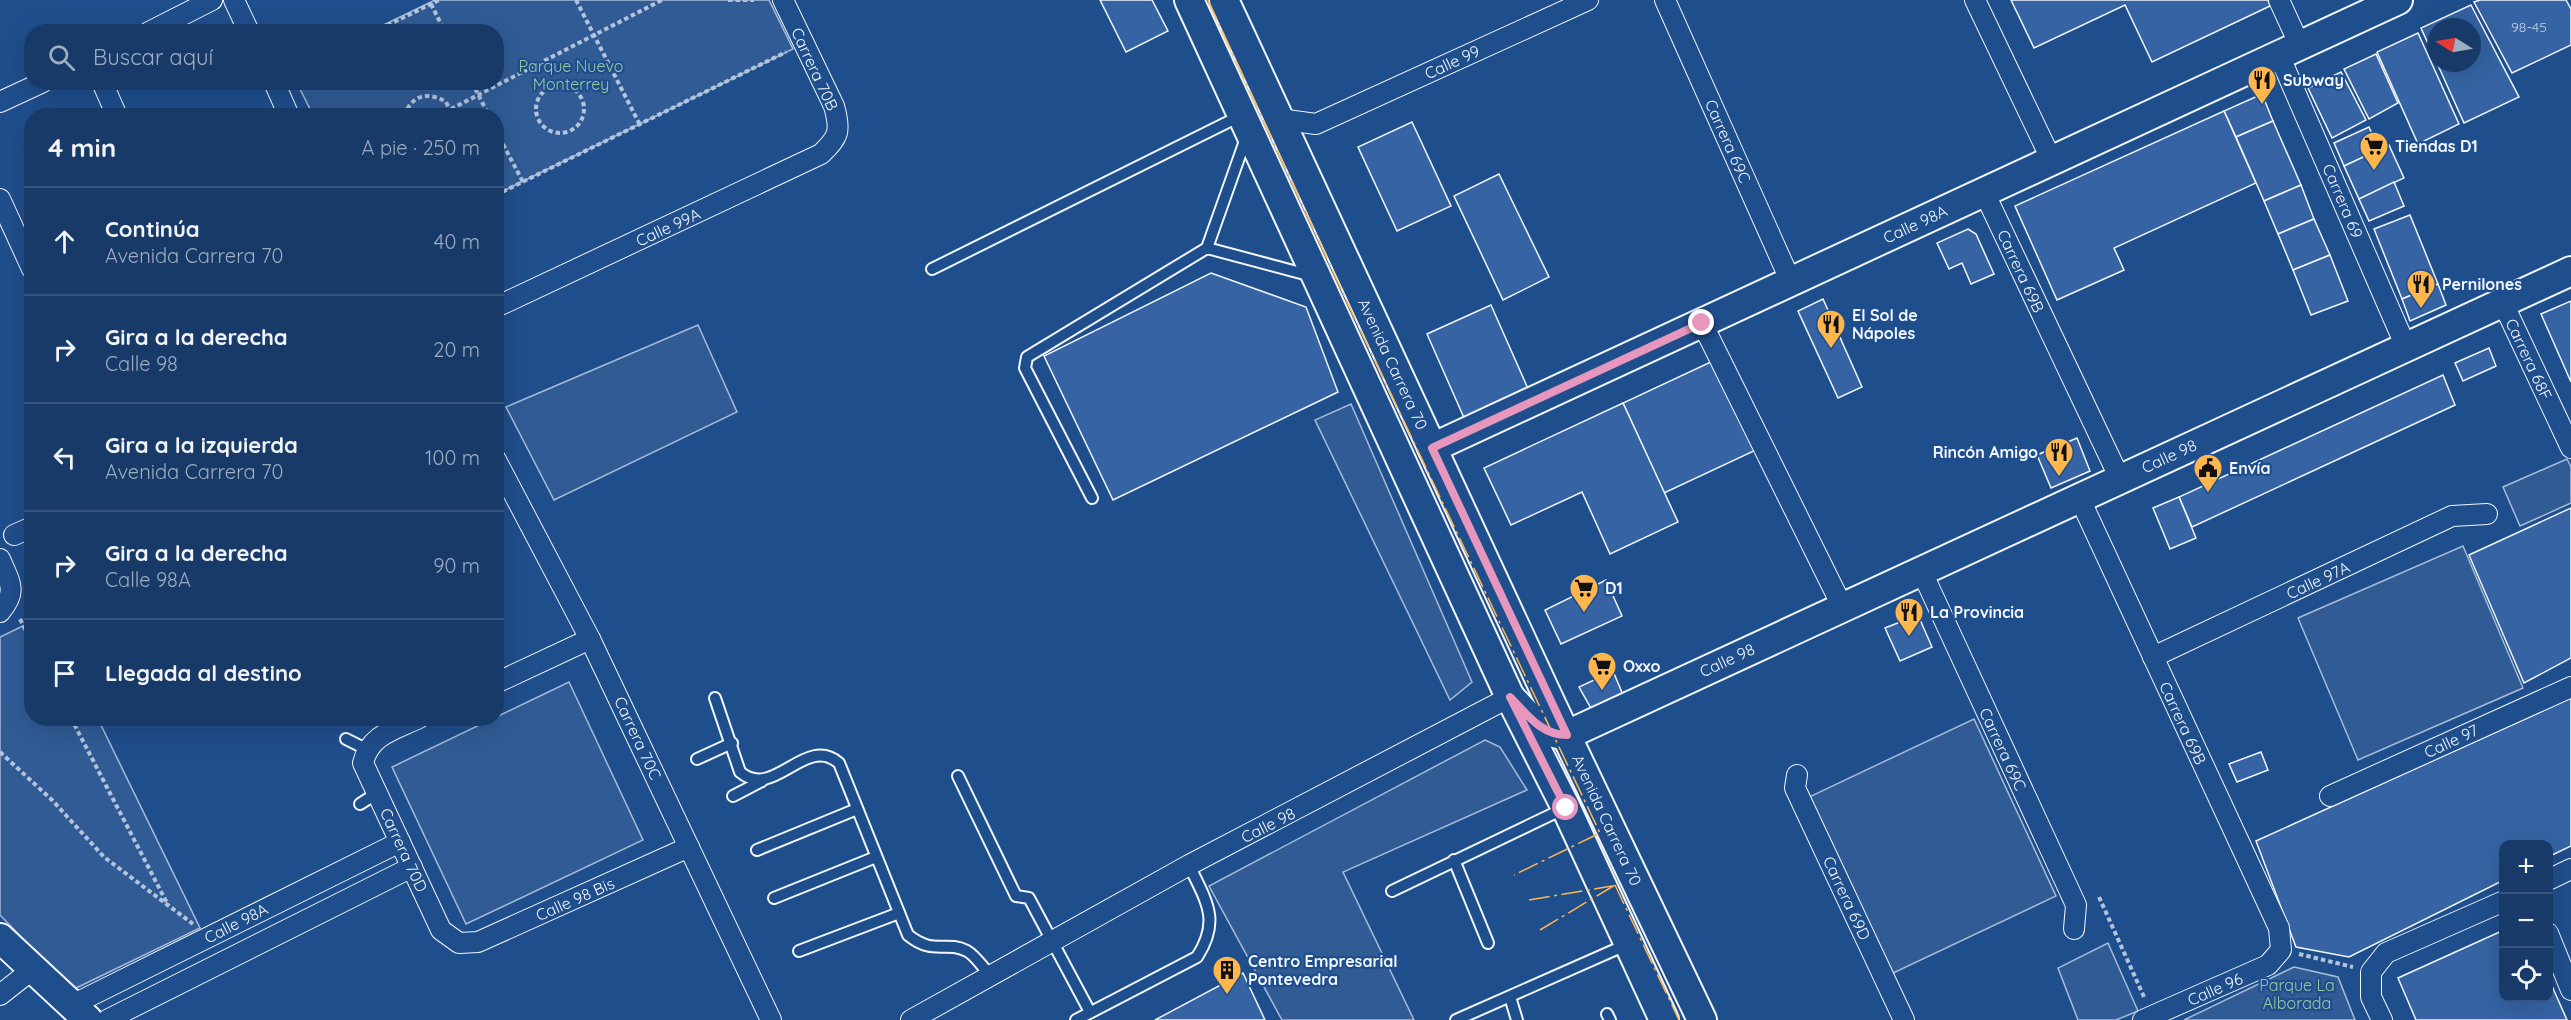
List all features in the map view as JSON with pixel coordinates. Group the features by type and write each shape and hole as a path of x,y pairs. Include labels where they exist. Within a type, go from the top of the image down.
{"street":[{"path":"165,24 212,0"},
{"path":"234,0 245,24"},
{"name":"Carrera 70B","path":"783,0 834,106 838,121 836,140"},
{"name":"Avenida Carrera 70","path":"1189,0 1510,697 1566,808 1664,1020"},
{"name":"Avenida Carrera 70","path":"1224,0 1702,1020"},
{"name":"Calle 99","path":"1316,124 1588,0"},
{"name":"Carrera 69C","path":"1665,0 1791,282"},
{"path":"1975,0 2052,161"},
{"name":"Carrera 69","path":"2279,0 2290,50 2406,347"},
{"name":"Calle 98A","path":"1432,448 2396,0"},
{"path":"0,102 26,90"},
{"path":"106,90 113,108"},
{"path":"278,90 285,108"},
{"path":"1246,122 1258,112 1270,114 1289,153 1297,155 1316,124 1280,119"},
{"name":"Calle 99A","path":"504,303 821,154 836,140"},
{"name":"Carrera 69B","path":"1984,192 2120,479"},
{"path":"0,199 24,252"},
{"name":"Calle 98","path":"1567,735 2571,271"},
{"name":"Carrera 68F","path":"2503,303 2571,448"},
{"path":"1702,323 1842,606"},
{"name":"Carrera 70C","path":"504,475 591,639 771,1020"},
{"name":"Carrera 69B","path":"2079,497 2279,928 2281,950"},
{"name":"Calle 97A","path":"2153,657 2452,516 2487,514"},
{"path":"0,559 10,582 6,606"},
{"name":"Carrera 69C","path":"1921,570 2076,905 2074,929"},
{"path":"504,679 591,639"},
{"name":"Calle 97","path":"2330,796 2571,687"},
{"path":"1510,697 1546,731 1553,735 1567,735"},
{"name":"Calle 98","path":"911,1020 1189,866 1510,697"},
{"path":"366,749 375,739 402,726"},
{"name":"Carrera 70D","path":"366,749 363,763 441,930 459,943"},
{"name":"Carrera 69D","path":"1797,775 1795,788 1904,1020"},
{"name":"Calle 98A","path":"80,1013 211,936 400,842"},
{"name":"Calle 98 Bis","path":"459,943 478,942 689,847"},
{"name":"Calle 98A","path":"107,1020 412,867"},
{"path":"2553,878 2571,869"},
{"path":"2382,1020 2371,997 2371,972 2386,953 2499,903"},
{"path":"0,938 80,1013"},
{"path":"2553,945 2571,990"},
{"name":"Calle 96","path":"2148,1018 2268,965 2281,950"},
{"path":"0,995 33,969"}],"lane":[{"path":"1092,498 1024,362 1027,357 1207,248 1246,122"},
{"path":"932,269 1246,122"},
{"path":"1207,248 1318,278"},
{"path":"715,698 740,772 749,779 762,780"},
{"path":"346,739 366,749"},
{"path":"697,759 732,743"},
{"path":"733,796 817,754 830,755 839,763 908,935 919,944 930,948 961,949 969,952 990,975"},
{"path":"958,776 1016,896 1029,898 1090,1012"},
{"path":"360,804 377,793"},
{"path":"1392,891 1566,808"},
{"path":"757,850 857,809"},
{"path":"774,898 876,857"},
{"path":"1454,860 1488,943"},
{"path":"1076,1020 1197,957 1208,935 1210,910 1189,866"},
{"path":"799,951 899,913"},
{"path":"1456,1020 1628,944"},
{"path":"1509,997 1517,1020"}],"path":[{"path":"390,24 439,0"},
{"path":"576,0 640,125"},
{"path":"504,82 662,0"},
{"path":"728,0 754,0"},
{"path":"431,4 441,24"},
{"path":"504,191 789,51"},
{"path":"560,84 577,91 585,108 579,125 565,133 549,131 537,119 535,111 540,95 545,89 560,84"},
{"path":"475,90 485,108"},
{"path":"453,108 488,90"},
{"path":"407,108 421,96 438,97 450,108"},
{"path":"504,146 523,182"},
{"path":"75,726 169,906"},
{"path":"0,752 52,800 104,857 211,936"},
{"path":"2099,897 2148,1018"},
{"path":"2281,950 2371,972"}],"shaded area":[{"name":"Parque Nuevo Monterrey","path":"435,0 769,0 793,49 504,191 504,108 310,108 300,90 504,90 504,24 385,24"},
{"path":"698,325 737,412 554,500 506,407"},
{"path":"1351,404 1472,682 1450,700 1315,420"},
{"path":"2567,459 2571,467 2571,503 2520,526 2503,487"},
{"path":"2463,546 2523,688 2358,760 2298,618"},
{"path":"24,625 24,726 101,726 200,928 72,990 0,915 0,637"},
{"path":"569,682 643,840 466,924 392,767 477,726 504,726 504,713"},
{"path":"1974,719 2056,896 1889,975 1807,798"},
{"path":"1485,740 1500,747 1527,790 1343,872 1414,1020 1282,1020 1209,886"},
{"path":"2108,943 2138,1011 2116,1020 2078,1020 2058,968"},
{"name":"Parque La Alborada","path":"2294,967 2338,977 2355,1020 2184,1020"}],"building":[{"path":"1100,0 1152,0 1168,31 1126,52"},
{"path":"2011,0 2268,0 2270,6 2152,62 2125,5 2034,48"},
{"path":"2480,0 2566,0 2571,9 2571,45 2512,73 2474,2"},
{"path":"2471,5 2478,18 2443,18"},
{"path":"2481,24 2519,97 2464,123 2441,72 2481,72"},
{"path":"2427,25 2427,41 2421,28"},
{"path":"2418,33 2427,53 2427,72 2436,72 2459,124 2418,144 2377,52"},
{"path":"2376,54 2398,103 2369,119 2344,69"},
{"path":"2341,72 2366,120 2332,138 2308,88"},
{"path":"2262,94 2273,121 2236,137 2224,111"},
{"path":"2224,111 2256,183 2114,248 2124,270 2057,300 2015,206"},
{"path":"2273,121 2301,185 2264,201 2236,137"},
{"path":"1412,122 1451,206 1397,231 1358,147"},
{"path":"2369,127 2379,150 2344,166 2334,143"},
{"name":"Tiendas D1","path":"2389,145 2404,178 2359,199 2344,166"},
{"path":"1499,174 1549,277 1503,300 1454,196"},
{"path":"2394,182 2404,206 2369,221 2359,199"},
{"path":"2301,185 2314,219 2278,234 2264,201"},
{"path":"2410,215 2438,284 2402,299 2374,229"},
{"path":"2314,219 2330,255 2293,270 2278,234"},
{"path":"1968,229 1976,234 1994,274 1971,284 1962,263 1949,269 1937,243"},
{"path":"2330,255 2348,301 2311,315 2293,270"},
{"path":"1211,273 1306,307 1338,392 1113,500 1044,356"},
{"path":"2438,284 2446,305 2410,321 2402,299"},
{"name":"El Sol de Nápoles","path":"1823,299 1862,387 1838,398 1798,311"},
{"path":"2571,301 2571,382 2541,314"},
{"path":"1491,305 1529,391 1465,420 1427,334"},
{"path":"2489,348 2496,366 2463,381 2455,363"},
{"path":"1715,360 1756,450 1664,493 1623,403"},
{"path":"2443,375 2455,405 2192,527 2179,497"},
{"path":"1623,403 1678,522 1610,554 1582,492 1511,525 1484,468"},
{"path":"2077,438 2090,471 2051,488 2037,455"},
{"path":"2179,497 2196,538 2170,549 2153,508"},
{"path":"2571,508 2571,658 2524,683 2469,555"},
{"name":"D1","path":"1606,580 1622,616 1561,644 1545,610"},
{"name":"La Provincia","path":"1918,615 1932,647 1900,661 1885,628"},
{"name":"Oxxo","path":"1613,671 1623,695 1592,710 1579,687"},
{"path":"2571,698 2571,846 2553,855 2553,840 2499,840 2499,882 2349,957 2296,947 2256,841"},
{"path":"2261,752 2268,770 2237,782 2229,764"},
{"path":"2499,932 2499,1002 2553,1002 2553,988 2567,1020 2416,1020 2398,978"},
{"name":"Centro Empresarial Pontevedra","path":"1243,973 1265,1020 1155,1020"}],"power":[{"path":"1208,0 1348,304 1600,833 1514,875"},
{"path":"1615,885 1679,1020"},
{"path":"1540,930 1615,885"},
{"path":"1529,900 1612,886"}],"place":[{"name":"Subway","path":"2262,106"},
{"name":"Tiendas D1","path":"2374,172"},
{"name":"Pernilones","path":"2421,310"},
{"name":"El Sol de Nápoles","path":"1831,350"},
{"name":"Rincón Amigo","path":"2059,478"},
{"name":"Envía","path":"2208,494"},
{"name":"D1","path":"1584,614"},
{"name":"La Provincia","path":"1909,638"},
{"name":"Oxxo","path":"1602,692"},
{"name":"Centro Empresarial Pontevedra","path":"1227,996"}],"route":[{"path":"1566,808 1510,697 1546,731 1553,735 1567,735 1432,448 1702,323"}]}
